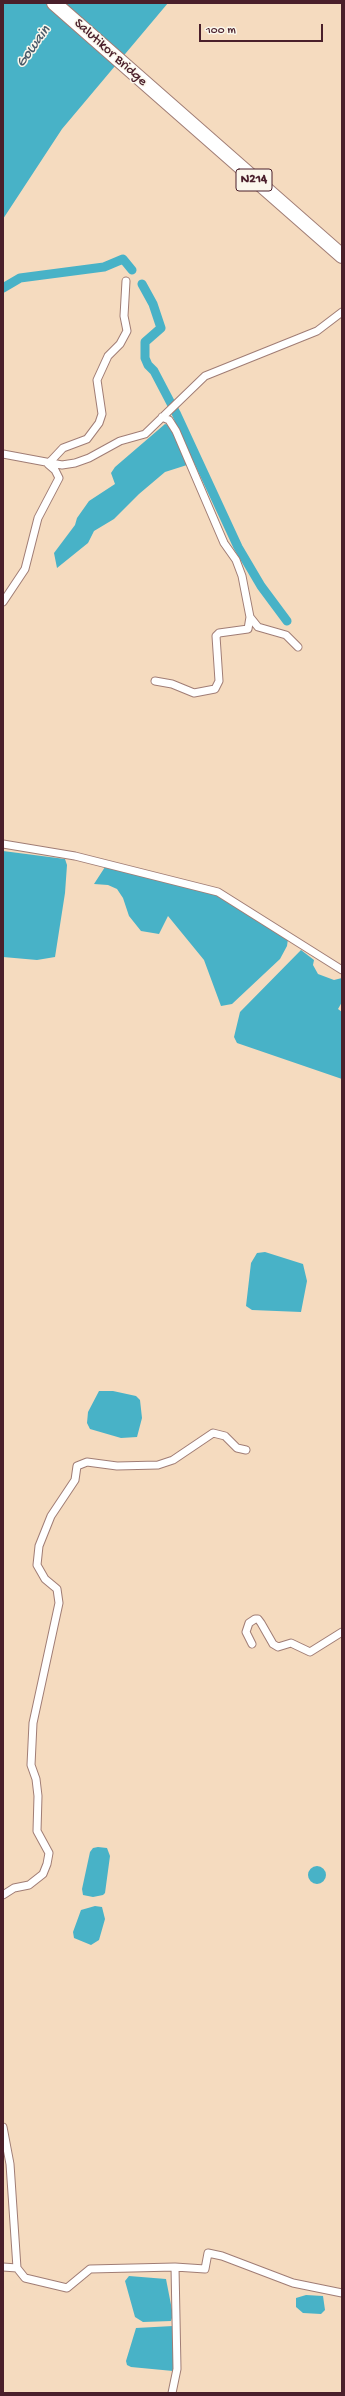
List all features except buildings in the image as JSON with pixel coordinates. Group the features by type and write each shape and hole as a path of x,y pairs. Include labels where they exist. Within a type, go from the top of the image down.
{"highway":[{"name":"Salutikor Bridge","path":"54,3 166,104 342,256"}],"street":[{"path":"48,464 63,448 87,439 99,423 102,414 97,380 108,356 120,344 127,331 124,316 126,281"},
{"path":"3,454 48,464 75,464 120,441 144,434 205,376 241,360 313,333 335,319 342,312"},
{"path":"155,681 172,684 194,693 215,689 219,681 216,636 219,633 248,629 250,617 242,576 236,560 224,543 176,431 169,420 162,417"},
{"path":"3,602 25,569 38,518 43,505 59,478 55,470 48,464"},
{"path":"250,617 258,627 286,635 298,647"},
{"path":"3,844 75,856 218,892 342,970"},
{"path":"3,1894 14,1888 29,1885 43,1874 49,1853 37,1831 38,1796 36,1779 31,1765 33,1723 59,1603 57,1589 45,1579 37,1565 39,1546 51,1516 75,1480 77,1466 88,1462 118,1466 158,1465 173,1460 213,1433 225,1436 237,1448 246,1450"},
{"path":"252,1644 246,1632 249,1623 255,1619 258,1619 273,1644 278,1647 291,1643 310,1652 342,1632"},
{"path":"3,2127 10,2164 17,2268 25,2278 67,2288 90,2269 175,2267 205,2269 208,2253 222,2256 293,2283 342,2293"},
{"path":"3,2267 17,2268"},
{"path":"172,2393 177,2369 175,2267"}],"water":[{"name":"Gowain","path":"3,3 168,3 62,129 3,219"},
{"path":"165,424 169,425 175,432 187,465 165,472 139,494 114,519 94,531 88,543 57,568 54,553 75,525 77,518 89,501 115,484 111,473 115,467"},
{"path":"3,851 65,859 67,865 65,893 55,957 37,960 3,957"},
{"path":"105,867 183,884 220,896 288,939 287,946 280,959 232,1004 221,1006 204,960 168,916 159,934 141,931 129,916 123,898 117,889 108,885 94,884"},
{"path":"301,950 314,960 313,965 318,974 334,980 342,978 342,1002 338,1009 342,1012 342,1079 237,1043 234,1037 240,1012"},
{"path":"265,1252 303,1264 307,1281 301,1312 252,1310 246,1306 251,1263 257,1253"},
{"path":"99,1391 113,1391 136,1396 140,1400 142,1418 137,1437 121,1438 90,1429 87,1423 88,1412"},
{"path":"93,1848 107,1848 110,1856 105,1893 103,1895 93,1897 83,1895 82,1889 90,1852"},
{"path":"313,1866 321,1866 326,1871 324,1882 321,1884 313,1884 308,1879 308,1871"},
{"path":"95,1906 102,1907 105,1919 99,1940 91,1945 74,1938 73,1932 81,1910"},
{"path":"129,2276 166,2279 173,2315 171,2321 143,2322 135,2317 125,2281"},
{"path":"306,2295 323,2296 325,2310 321,2314 303,2313 296,2307 296,2298"},
{"path":"173,2326 173,2371 131,2367 127,2365 126,2361 136,2328"}],"waterway":[{"path":"3,288 20,278 104,267 123,259 132,270"},
{"path":"142,284 153,304 161,328 145,342 145,358 148,365 154,371 176,413 238,547 261,586 287,621"}]}
